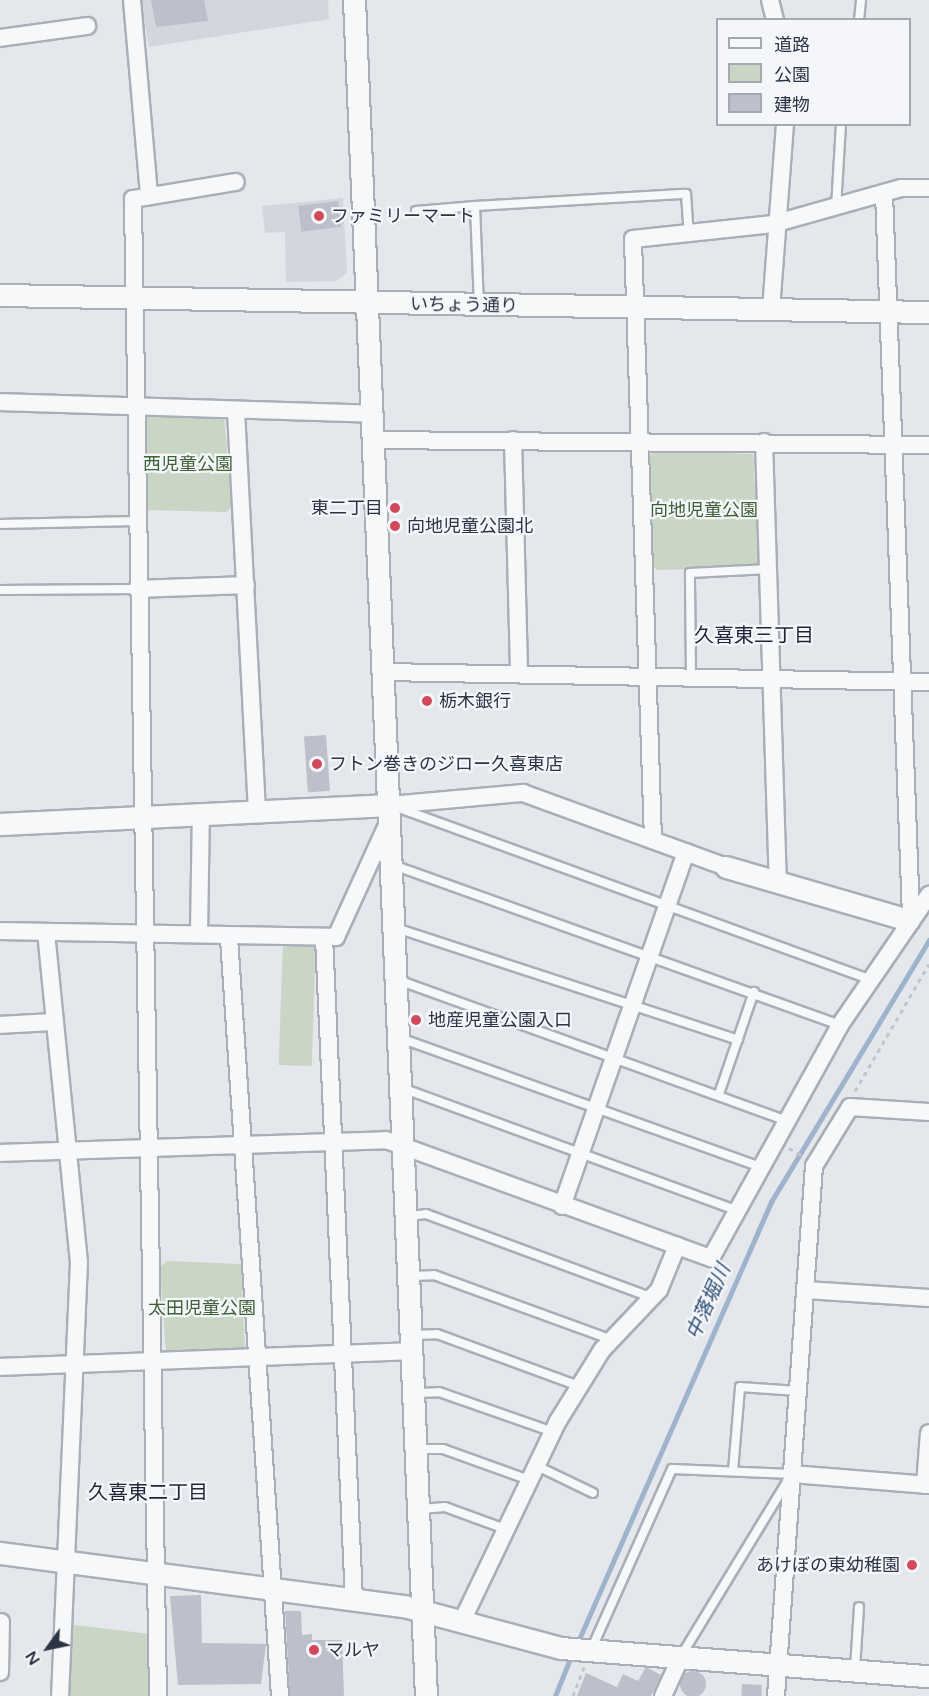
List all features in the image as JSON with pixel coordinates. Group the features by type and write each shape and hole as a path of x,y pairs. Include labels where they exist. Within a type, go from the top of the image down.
{"street":[{"path":"132,0 149,196"},
{"path":"354,0 414,1343 425,1610 426,1696"},
{"path":"770,0 774,18"},
{"path":"0,38 87,26"},
{"path":"771,310 773,224 785,126"},
{"path":"158,1696 137,589 133,199 236,182"},
{"path":"653,840 633,239 773,224 884,193 929,188"},
{"path":"884,193 891,444 910,919"},
{"name":"いちょう通り","path":"0,295 636,309 929,312"},
{"path":"0,402 373,414"},
{"path":"236,411 257,811"},
{"path":"372,440 929,445"},
{"path":"513,440 519,674"},
{"path":"764,442 778,882"},
{"path":"137,589 246,585"},
{"path":"383,672 929,681"},
{"path":"0,824 257,811 391,811 523,793 726,867 910,919"},
{"path":"0,931 143,935 199,933 229,938 336,937 391,811"},
{"path":"199,933 201,813"},
{"path":"562,1206 686,852"},
{"path":"0,1153 148,1148 240,1148 334,1144 381,1139 711,1258 758,1166 840,1025 910,919 929,896"},
{"path":"46,932 66,1151 79,1262 60,1696"},
{"path":"324,937 354,1600"},
{"path":"229,938 240,1148 280,1696"},
{"path":"0,1025 54,1022"},
{"path":"776,1696 807,1290 814,1166 850,1107 929,1112"},
{"path":"463,1618 553,1432 579,1386 610,1339 654,1298 677,1246"},
{"path":"807,1290 929,1298"},
{"path":"0,1367 343,1355 414,1343"},
{"path":"792,1474 927,1485 929,1433"},
{"path":"0,1553 425,1610 463,1618 561,1648 680,1659 929,1676"},
{"path":"0,1672 1,1622"},
{"path":"663,1696 680,1659"}],"lane":[{"path":"859,18 861,0"},
{"path":"836,208 841,126"},
{"path":"416,211 686,194 689,233"},
{"path":"475,206 479,305"},
{"path":"0,524 136,521"},
{"path":"692,676 690,573 769,569"},
{"path":"0,590 137,589"},
{"path":"391,811 869,979"},
{"path":"393,865 652,954 840,1025"},
{"path":"396,928 738,1040"},
{"path":"398,980 616,1056 784,1120"},
{"path":"719,1094 754,992"},
{"path":"400,1038 598,1106 758,1166"},
{"path":"402,1088 736,1210"},
{"path":"408,1216 426,1214 654,1298"},
{"path":"410,1276 434,1275 610,1339"},
{"path":"414,1343 437,1334 579,1386"},
{"path":"733,1471 740,1387 798,1390"},
{"path":"416,1393 439,1392 553,1432"},
{"path":"418,1449 443,1449 533,1473 593,1493"},
{"path":"588,1651 672,1469 792,1474 680,1659"},
{"path":"421,1509 445,1507 505,1529"},
{"path":"855,1671 859,1606"}],"path":[{"path":"850,1107 929,964"},
{"path":"787,1147 809,1160"},
{"path":"573,1696 588,1651"}],"shaded area":[{"path":"140,0 328,0 329,19 149,47"},
{"path":"343,198 347,273 336,281 286,282 285,232 265,233 262,206"}],"green space":[{"name":"西児童公園","path":"145,414 224,415 232,507 226,512 148,510"},
{"name":"向地児童公園","path":"654,451 753,454 760,560 754,567 657,570 652,564 649,457"},
{"path":"283,941 316,942 312,1066 279,1065"},
{"name":"太田児童公園","path":"167,1261 241,1264 245,1348 166,1354 160,1267"},
{"path":"75,1625 150,1634 152,1696 67,1696 69,1628"}],"building":[{"path":"151,0 204,0 208,21 156,27"},
{"name":"ファミリーマート","path":"338,201 341,227 301,232 298,206"},
{"name":"フトン巻きのジロー久喜東店","path":"326,735 330,791 308,792 304,737"},
{"path":"201,1595 202,1643 266,1644 261,1684 178,1685 170,1596"},
{"name":"マルヤ","path":"285,1611 301,1611 302,1635 312,1634 312,1640 342,1640 344,1696 290,1696"},
{"path":"646,1667 661,1675 651,1696 577,1696 586,1673 617,1687 623,1674 638,1681"},
{"path":"693,1671 702,1675 706,1684 702,1693 693,1697 684,1693 680,1684 684,1675"},
{"path":"742,1684 762,1685 761,1696 741,1696"}],"waterway":[{"name":"中落堀川","path":"577,1644 771,1202 929,940"},
{"name":"中落堀川","path":"555,1696 572,1654"}],"place":[{"name":"ファミリーマート","path":"319,216"},
{"name":"東二丁目","path":"395,508"},
{"name":"向地児童公園北","path":"395,526"},
{"name":"栃木銀行","path":"427,701"},
{"name":"フトン巻きのジロー久喜東店","path":"317,764"},
{"name":"地産児童公園入口","path":"416,1020"},
{"name":"あけぼの東幼稚園","path":"912,1565"},
{"name":"マルヤ","path":"314,1650"}],"district":[{"name":"久喜東三丁目","path":"754,636"},
{"name":"久喜東二丁目","path":"148,1493"}]}
